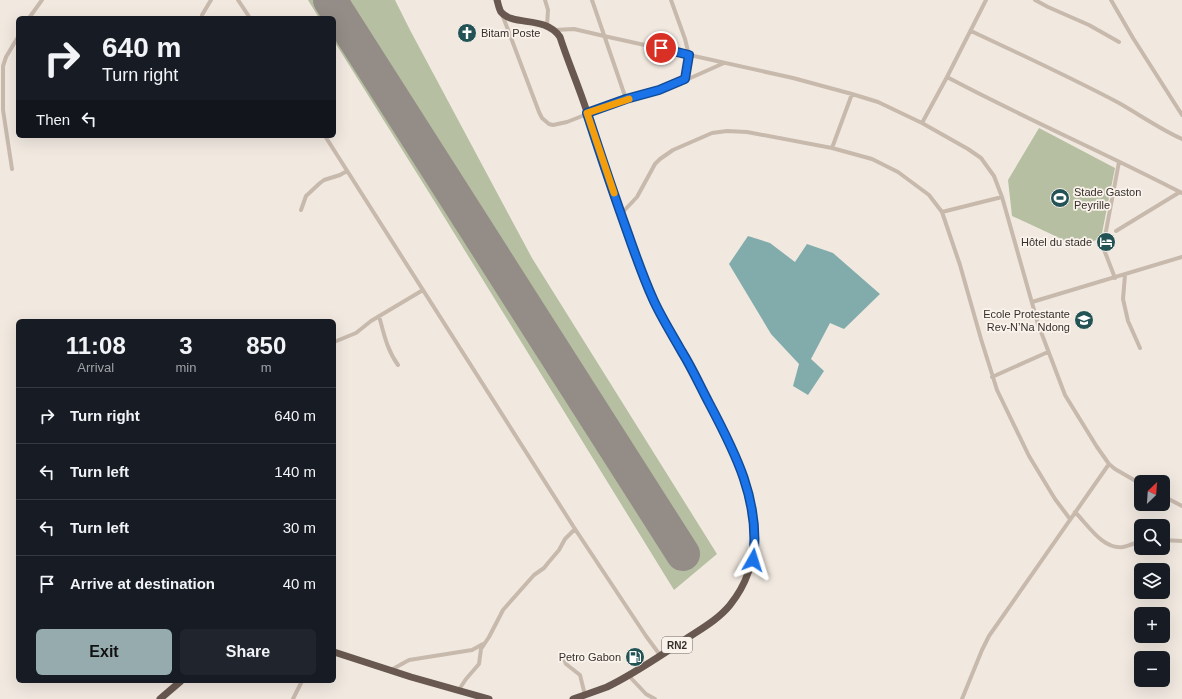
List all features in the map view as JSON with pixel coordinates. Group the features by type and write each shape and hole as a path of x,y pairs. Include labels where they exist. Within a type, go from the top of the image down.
{"highway":[{"path":"497,0 501,12 514,18 546,26 554,30"},
{"name":"RN2","path":"554,30 560,37 639,266 661,316 682,352 726,435 739,463 749,495 755,533 751,566 741,589 729,607 717,618 628,676 606,687 573,699"},
{"path":"336,653 390,671 489,699"},
{"path":"160,699 179,683"}],"street":[{"path":"30,16 42,0"},
{"path":"202,15 211,0"},
{"path":"238,0 249,16"},
{"path":"545,0 548,10 546,26"},
{"path":"592,0 626,99"},
{"path":"671,0 689,55 685,79"},
{"path":"922,124 986,0"},
{"path":"1035,0 1090,25 1119,42"},
{"path":"1111,0 1133,38 1182,115"},
{"path":"501,12 529,89 542,118 549,124 553,125 568,122 587,113 626,99 659,90 724,63"},
{"path":"554,30 565,28 574,29 793,78 852,94 883,104 968,149 981,158 994,176 1002,197 1032,302 1048,352 1065,395 1109,464 1134,480"},
{"path":"971,31 1120,104 1182,140"},
{"path":"12,169 3,110 3,66 6,57 16,40"},
{"path":"947,78 989,100 1050,127 1181,193"},
{"path":"832,148 852,94"},
{"path":"621,214 637,197 655,164 660,158 673,150 712,133 727,131 747,132 832,148 872,159 898,172 929,196 942,212 960,265 992,377 1013,424 1030,456 1055,499 1070,519"},
{"path":"326,138 575,529 660,655"},
{"path":"1115,278 1103,247 1119,162"},
{"path":"301,210 306,196 320,183 347,171"},
{"path":"1116,230 1181,193"},
{"path":"942,212 1002,197"},
{"path":"1032,302 1182,257"},
{"path":"1125,275 1123,299 1128,320 1140,348"},
{"path":"336,341 356,333 379,316 423,290"},
{"path":"379,316 387,347 391,356 398,365"},
{"path":"992,377 1048,352"},
{"path":"962,699 989,636 1109,464"},
{"path":"1170,500 1182,506"},
{"path":"1075,512 1103,542 1112,547 1125,547 1134,543"},
{"path":"458,690 479,664 481,649 503,610 534,575 544,568 559,550 565,539 575,529"},
{"path":"1170,540 1182,541"},
{"path":"390,671 409,660 472,650 484,643"},
{"path":"563,656 566,664 580,675 584,695"},
{"path":"628,676 646,694 655,699"},
{"path":"293,699 301,683"}],"green space":[{"path":"308,0 395,0 532,258 717,554 674,590 336,44 336,16 318,16"},
{"name":"Stade Gaston Peyrille","path":"1039,128 1115,168 1101,238 1079,247 1012,216 1008,180"}],"water":[{"path":"748,236 770,243 795,262 807,244 833,253 880,294 844,329 830,323 811,359 824,371 808,395 793,386 799,364 771,334 729,264"}],"runway":[{"path":"330,0 683,554"}],"slow traffic":[{"path":"614,193 587,113 629,99"}],"place":[{"name":"Bitam Poste","path":"467,33"},
{"name":"Stade Gaston Peyrille","path":"1060,198"},
{"name":"Hôtel du stade","path":"1106,242"},
{"name":"Ecole Protestante Rev-N’Na Ndong","path":"1084,320"},
{"name":"Petro Gabon","path":"635,657"}],"route":[{"path":"661,48 689,55 685,79 677,84 626,99 587,113 639,266 652,297 726,435 739,463 753,513 755,533 753,560"}]}
